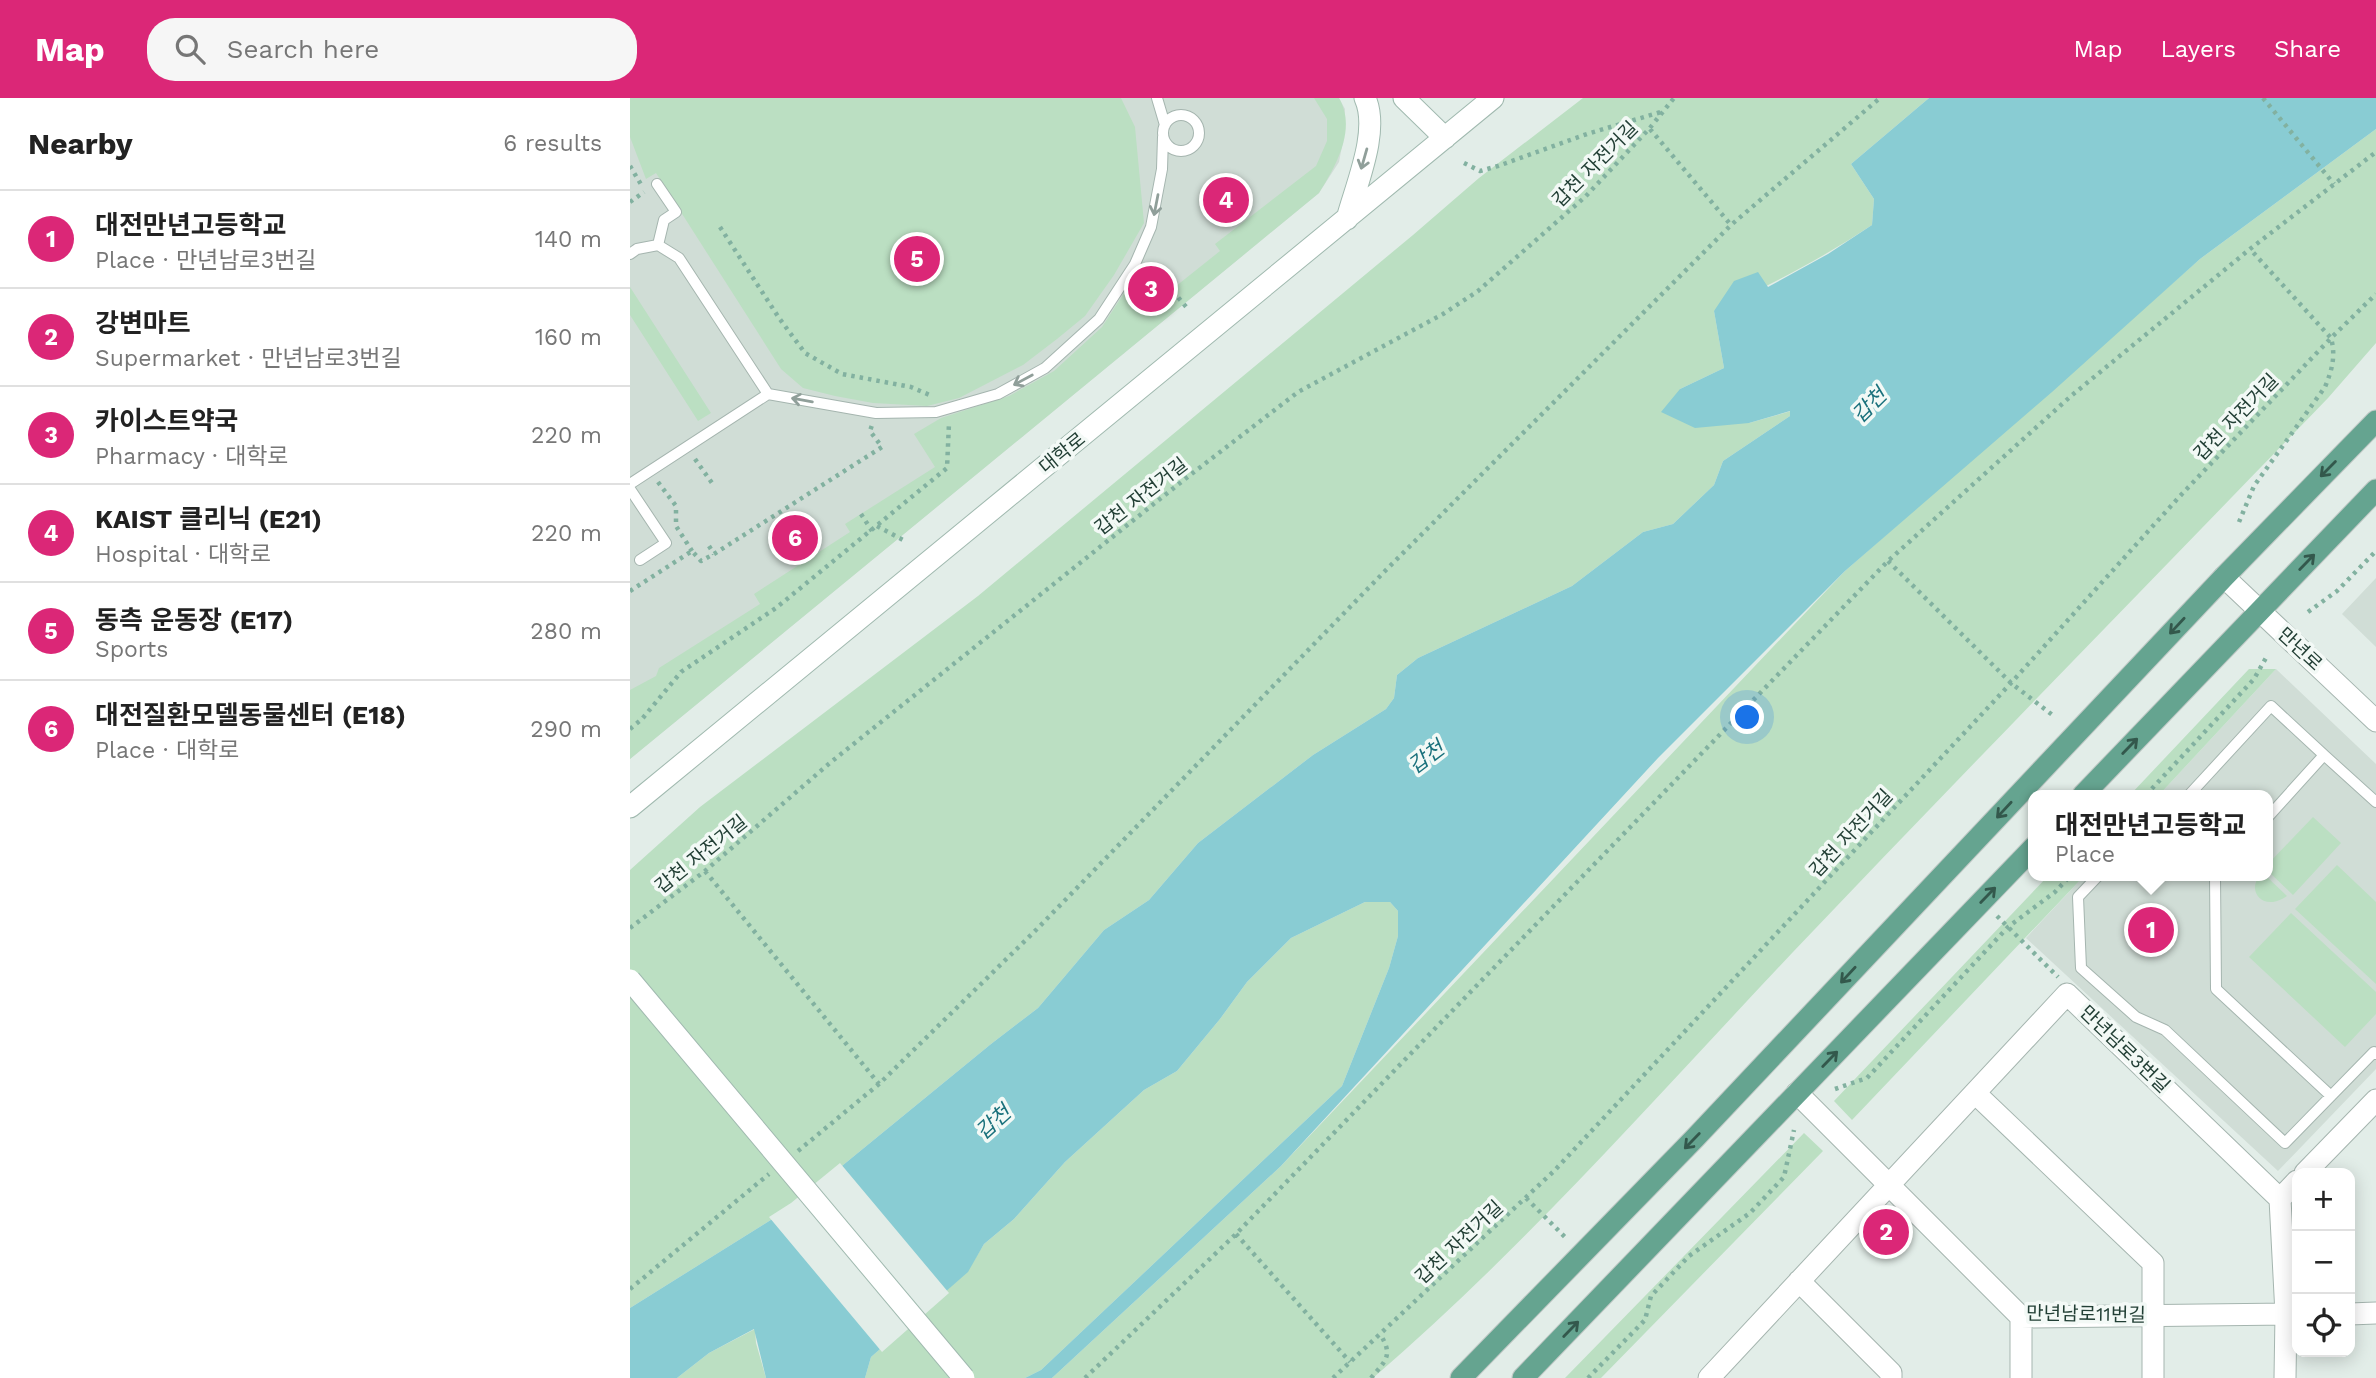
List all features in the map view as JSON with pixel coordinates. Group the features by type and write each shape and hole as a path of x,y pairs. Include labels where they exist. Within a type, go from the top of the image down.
{"main road":[{"path":"1461,1378 1695,1138 2224,577 2376,421"},
{"path":"2088,790 2376,490"},
{"path":"1523,1378 2028,853"}],"street":[{"path":"1347,219 1369,141 1370,109 1366,98"},
{"path":"1404,98 1446,138"},
{"name":"대학로","path":"631,809 1493,98"},
{"name":"만년로","path":"2224,577 2376,721"},
{"path":"630,980 964,1378"},
{"name":"만년남로3번길","path":"1709,1378 2067,994 2280,1199"},
{"name":"만년남로11번길","path":"1797,1093 2021,1317 2292,1314"},
{"path":"1975,1093 2153,1263 2153,1378"},
{"path":"2310,1168 2376,1100"},
{"path":"2285,1378 2292,1314 2280,1199 2292,1186"},
{"path":"1799,1282 1891,1373 1891,1378"},
{"path":"2355,1314 2376,1313"},
{"path":"2021,1317 2021,1378"}],"lane":[{"path":"640,560 666,544 630,486 768,394 876,413 936,412 998,394 1045,368 1099,319 1135,264 1151,226 1163,169 1164,131 1157,98"},
{"path":"657,184 676,212 664,220 658,245"},
{"path":"630,254 638,249 658,245 679,258 768,394"},
{"path":"2194,790 2271,706 2376,802"},
{"path":"2273,811 2323,755"},
{"path":"2093,881 2078,897 2081,968 2136,1017 2165,1030 2285,1143 2374,1052 2376,1054"},
{"path":"2216,881 2216,989 2331,1096"}],"path":[{"name":"갑천 자전거길","path":"630,929 705,871 831,762 1298,392 1443,314 1478,291 1585,197 1649,129 1674,98"},
{"path":"796,1153 879,1084 1047,919 1385,571 1731,225 1880,98"},
{"path":"2263,98 2334,184"},
{"path":"1464,163 1480,171 1587,134 1662,112"},
{"path":"1649,129 1731,225"},
{"path":"1086,1378 1236,1234 1888,561 2071,396 2250,249 2376,152"},
{"path":"630,166 646,191"},
{"path":"720,227 771,307 805,353 842,373 911,387 934,397"},
{"path":"2239,522 2254,486 2325,387 2332,369 2334,348 2331,338 2250,249"},
{"path":"1151,264 1187,308"},
{"name":"갑천 자전거길","path":"1333,1378 1554,1171 2011,683 2180,496 2376,294"},
{"path":"651,471 676,506 676,526 701,561 719,553 882,447 870,431 876,413"},
{"path":"630,729 642,719 681,672 776,608 947,468 949,416"},
{"path":"687,447 712,483"},
{"path":"861,514 875,528 903,540"},
{"path":"709,547 719,553"},
{"path":"630,591 692,551"},
{"path":"2308,612 2337,590 2376,551"},
{"path":"1888,561 2011,683 2055,717"},
{"path":"2151,790 2254,679 2267,656"},
{"path":"705,871 879,1084"},
{"path":"1835,1089 1867,1078 2008,927 2055,892 2065,881"},
{"path":"1997,916 2061,979 2067,994"},
{"path":"1588,1378 1645,1320 1651,1296 1689,1256 1750,1213 1784,1177 1794,1130"},
{"path":"630,1289 775,1170"},
{"path":"1526,1198 1568,1240"},
{"path":"1236,1234 1350,1362"},
{"path":"1371,1378 1387,1359 1388,1347 1381,1334"}],"shaded area":[{"path":"630,98 1339,98 1345,109 1339,162 1319,193 630,759"},
{"path":"2376,578 2376,647 2342,614"},
{"path":"2276,669 2376,764 2376,1069 2278,1171 2026,938 2079,881 2273,881 2273,790 2164,790"}],"green space":[{"path":"630,98 1121,98 1135,127 1144,223 1114,275 1085,316 1023,365 959,398 927,406 873,403 835,396 803,388 781,369 656,173 646,179 630,137"},
{"path":"1314,98 1339,98 1346,122 1338,159 1319,193 630,759 630,690 656,676 659,668 760,604 754,594 850,532 845,524 935,467 914,434 941,418 1009,396 1054,371 1102,327 1124,293 1141,314 1220,251 1215,244 1316,166 1327,141 1327,119"},
{"path":"1583,98 1929,98 1851,164 1874,199 1872,225 1794,271 1714,311 1724,368 1680,389 1749,423 1791,411 1790,416 1723,461 1714,485 1673,524 1643,532 1572,586 1418,658 1397,675 1394,698 1386,709 1313,755 1198,843 1149,900 1104,930 1038,1008 793,1206 630,1308 630,870 700,807 978,596 1479,178"},
{"path":"2376,129 2376,343 2328,398 1859,882 1588,1171 1429,1329 1373,1378 1052,1378 1281,1166 1845,571 2200,259"},
{"path":"630,287 711,413 698,421 630,315"},
{"path":"2249,669 2276,669 2164,790 2135,790"},
{"path":"2313,817 2341,843 2293,895 2273,876 2273,859"},
{"path":"2337,865 2376,902 2376,984 2295,909"},
{"path":"2043,881 2079,881 1852,1120 1834,1101"},
{"path":"2271,881 2287,896 2278,901 2264,901 2256,893 2256,882"},
{"path":"1365,902 1390,902 1398,911 1398,936 1389,968 1342,1086 1041,1370 1025,1378 865,1378 871,1357 967,1272 984,1244 1014,1219 1065,1162 1144,1090 1177,1071 1247,982 1291,938"},
{"path":"2291,913 2376,992 2376,1014 2345,1047 2249,957"},
{"path":"1804,1133 1823,1151 1601,1378 1565,1378"},
{"path":"755,1329 766,1378 677,1378 709,1353"}],"water":[{"name":"갑천","path":"1929,98 2376,98 2376,129 2200,259 2052,392 1845,571 1658,758 1281,1166 1052,1378 1025,1378 1041,1370 1342,1086 1389,968 1398,936 1398,911 1390,902 1365,902 1291,938 1247,982 1177,1071 1144,1090 1065,1162 1014,1219 984,1244 968,1272 871,1357 865,1378 766,1378 754,1329 709,1353 677,1378 630,1378 630,1308 793,1206 1038,1008 1104,930 1149,900 1198,843 1313,755 1386,709 1394,698 1397,675 1418,658 1572,586 1643,532 1673,524 1714,485 1723,461 1790,416 1790,411 1749,423 1695,428 1661,412 1680,389 1724,368 1714,311 1734,281 1758,272 1768,287 1828,254 1872,225 1874,199 1851,164"}],"pier":[{"path":"840,1163 949,1293 882,1352 769,1217 791,1203"}],"place":[{"name":"KAIST 클리닉 (E21)","path":"1226,200"},
{"name":"동측 운동장 (E17)","path":"917,259"},
{"name":"카이스트약국","path":"1151,289"},
{"name":"대전질환모델동물센터 (E18)","path":"795,538"},
{"name":"대전만년고등학교","path":"2151,930"},
{"name":"강변마트","path":"1886,1232"}]}
